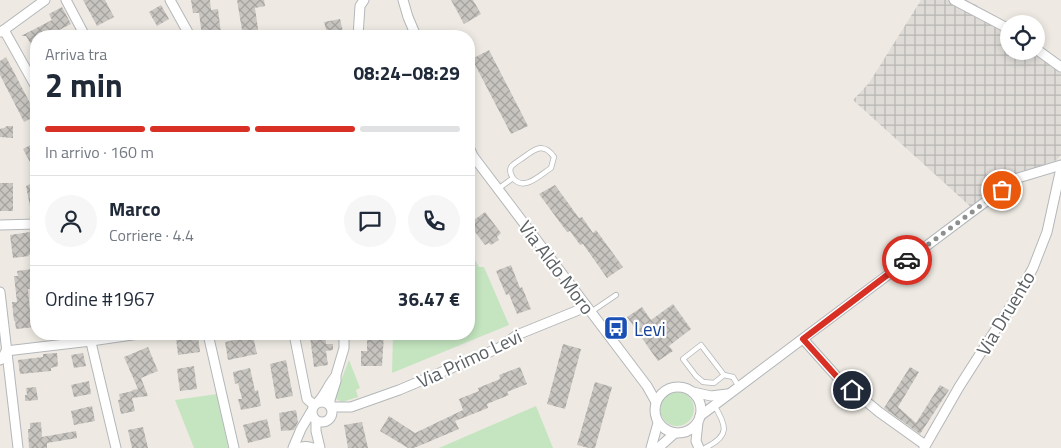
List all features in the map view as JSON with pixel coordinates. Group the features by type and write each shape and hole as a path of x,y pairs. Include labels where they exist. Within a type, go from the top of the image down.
{"street":[{"path":"30,77 2,31 45,0"},
{"path":"66,0 82,30"},
{"path":"170,0 187,30"},
{"path":"358,30 360,6 364,0"},
{"path":"954,0 1000,24"},
{"path":"402,1 414,30"},
{"path":"1045,55 1061,67"},
{"name":"Via Aldo Moro","path":"475,159 647,386 656,402"},
{"path":"658,448 678,433 691,429 699,418 714,405 1018,178 1061,166"},
{"name":"Via Druento","path":"924,446 1033,268 1047,232 1061,166"},
{"path":"0,225 30,224"},
{"path":"0,292 18,448"},
{"name":"Via Primo Levi","path":"318,414 326,402 330,407 351,407 399,390 499,348 517,335 588,310"},
{"path":"803,339 838,378 924,446"},
{"path":"6,351 77,340"},
{"path":"90,340 116,448"},
{"path":"209,340 234,448"},
{"path":"295,340 307,399 318,414"},
{"path":"313,448 309,446 296,446 301,429 318,414 332,414 330,400 344,348 344,340"},
{"path":"0,360 6,351"},
{"path":"321,448 316,431 318,414 324,396 336,375"},
{"path":"647,386 662,392"},
{"path":"692,391 700,402 701,409 697,444 678,433 663,428 658,423 654,411 657,398 662,392 677,386 711,396 736,390"},
{"name":"Via Primo Levi","path":"318,414 347,411 351,407"},
{"path":"651,448 658,423"}],"lane":[{"path":"543,148 550,151 554,157 551,168 527,184 517,183 514,178 510,174 514,163 535,149 543,148"},
{"path":"498,189 514,178"},
{"path":"588,310 616,295"},
{"path":"724,375 714,383 703,382 683,359 701,345 724,375 733,378 736,390"},
{"path":"705,448 715,442 725,429 724,422 714,405"}],"shaded area":[{"path":"921,0 967,0 1000,18 1000,60 1045,60 1045,50 1061,63 1061,155 1057,160 1014,176 972,208 853,100 869,83"}],"green space":[{"path":"475,260 479,267 484,267 509,325 475,339"},
{"path":"393,340 472,340 392,373"},
{"path":"349,360 360,388 356,390 358,397 342,402 336,399 335,396"},
{"path":"677,392 684,393 689,397 693,402 693,416 689,421 684,425 677,426 670,425 665,421 661,416 660,409 661,402 665,397 670,393"},
{"path":"217,394 228,448 194,448 175,400"},
{"path":"536,406 553,448 439,448"}],"building":[{"path":"83,0 105,0 114,17 97,26"},
{"path":"191,0 210,0 211,10 218,9 221,30 201,30 199,13 193,13"},
{"path":"237,0 264,0 265,6 255,8 258,30 242,30"},
{"path":"451,0 473,0 481,14 464,24"},
{"path":"161,5 169,19 157,26 149,12"},
{"path":"62,7 71,24 59,30 33,30 52,20 49,14"},
{"path":"340,19 343,30 326,30 324,22"},
{"path":"30,31 30,43 26,36 21,36"},
{"path":"489,50 528,126 511,134 475,65 475,57"},
{"path":"6,57 30,103 30,119 24,122 0,75 0,61"},
{"path":"13,126 13,138 0,137 0,129"},
{"path":"30,145 30,162 23,149"},
{"path":"0,183 13,183 13,211 0,211"},
{"path":"30,184 30,206 26,186"},
{"path":"555,185 579,218 582,217 593,233 596,230 623,267 607,278 583,244 580,245 570,231 567,232 539,194"},
{"path":"485,212 501,233 497,237 499,240 491,245 489,243 485,245 475,232 475,219"},
{"path":"30,232 29,256 13,258 10,235"},
{"path":"511,265 531,309 517,314 509,294 506,295 496,271"},
{"path":"30,269 30,289 28,289 30,328 16,329 12,302 17,302 14,276 18,276 17,271"},
{"path":"673,304 691,329 669,346 673,351 658,361 627,317 642,307 651,320"},
{"path":"176,340 198,340 200,352 178,355"},
{"path":"254,340 257,354 228,360 225,342"},
{"path":"310,340 326,340 326,344 333,344 333,350 326,351 328,365 314,367"},
{"path":"367,340 384,340 382,366 361,366 361,351 367,351"},
{"path":"563,344 581,349 565,409 547,404"},
{"path":"148,347 158,371 141,378 148,396 132,398 135,411 121,414 118,400 122,399 120,399 119,394 138,389 124,357"},
{"path":"57,353 58,366 51,368 51,371 20,374 18,360"},
{"path":"83,353 86,366 74,368 71,355"},
{"path":"286,360 293,396 276,399 270,364"},
{"path":"194,366 197,389 180,391 177,369"},
{"path":"520,367 527,384 507,392 509,395 487,404 488,408 455,421 459,429 414,448 408,448 380,431 389,416 415,433 463,410 459,399 479,391 478,388 500,379 499,375"},
{"path":"910,367 919,372 898,407 916,423 940,385 949,390 920,434 884,408"},
{"path":"250,368 255,391 258,390 261,406 241,410 238,399 242,399 238,383 235,384 233,372"},
{"path":"89,381 91,394 74,397 71,385"},
{"path":"595,382 612,387 595,448 589,448 577,445"},
{"path":"36,387 38,400 25,401 25,395 27,395 26,388"},
{"path":"92,406 95,421 74,425 71,411"},
{"path":"296,410 298,422 294,430 281,431 279,413"},
{"path":"267,419 271,437 248,443 243,425"},
{"path":"41,422 42,437 76,431 77,438 47,443 47,448 29,448 28,429 30,429 30,423"},
{"path":"362,422 368,448 348,448 344,425"},
{"path":"143,427 148,448 132,448 128,430"}],"way so far":[{"path":"907,260 1002,190"}],"place":[{"name":"Levi","path":"616,328"}],"route":[{"path":"852,390 838,378 803,339 907,260"}]}
